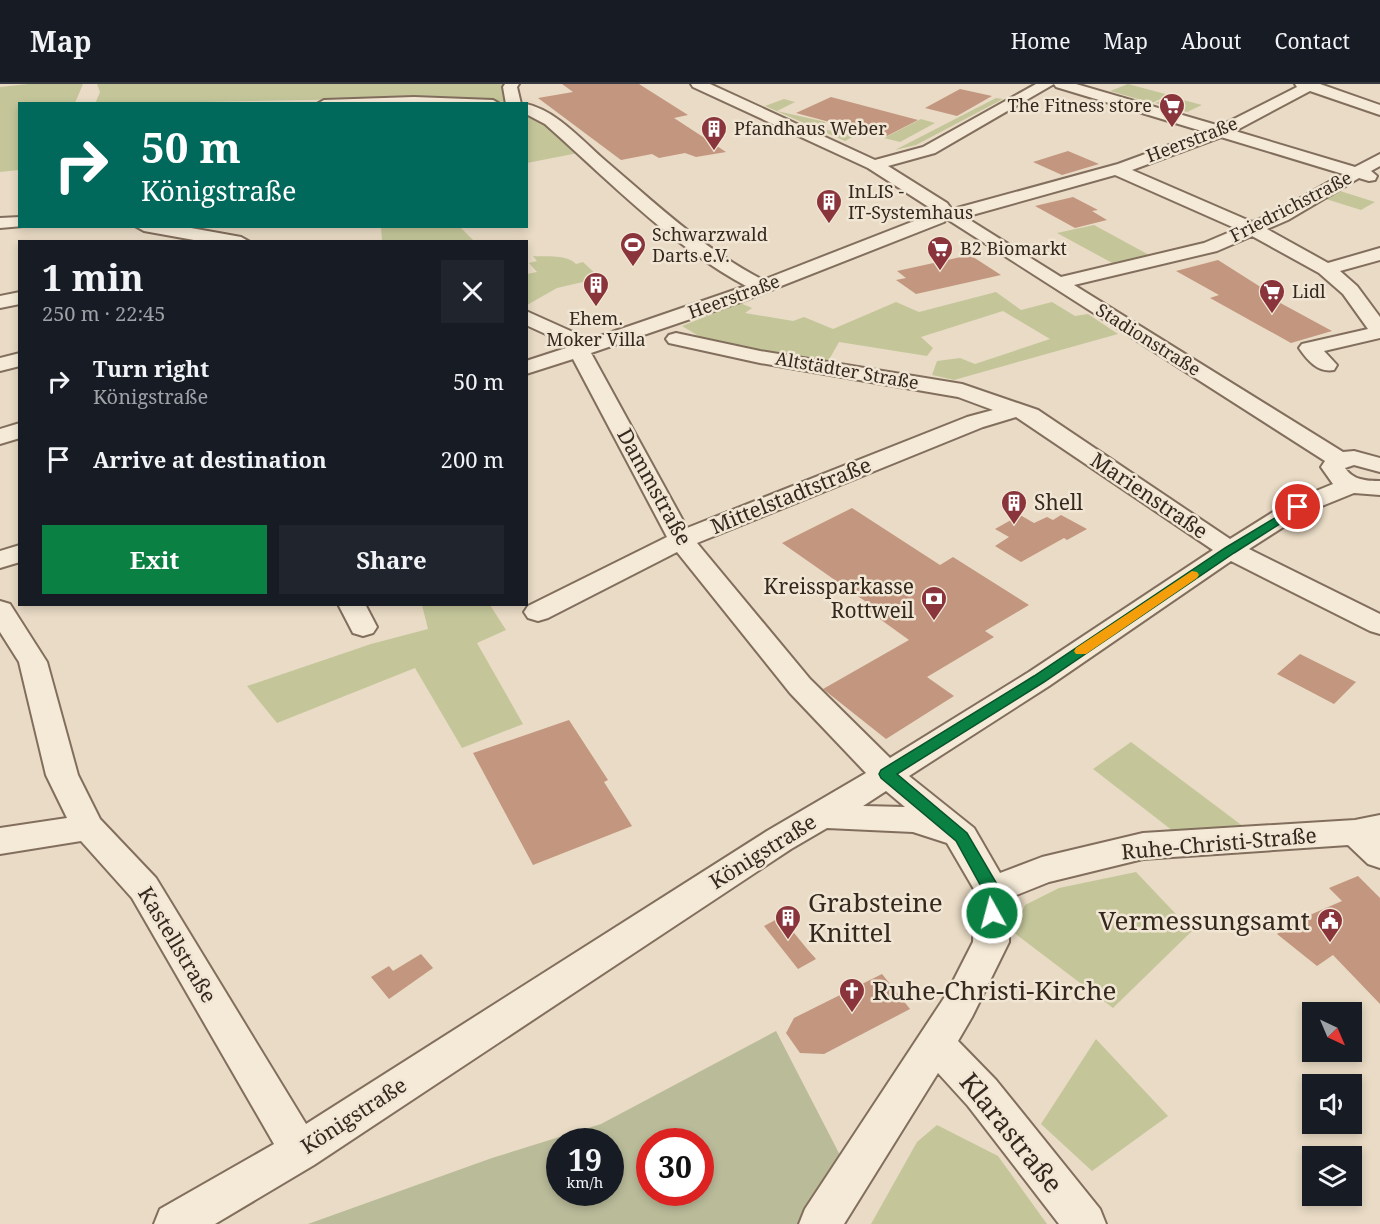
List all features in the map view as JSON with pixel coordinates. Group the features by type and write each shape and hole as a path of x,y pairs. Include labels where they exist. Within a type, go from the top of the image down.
{"street":[{"path":"512,84 510,87 514,102"},
{"name":"Stadionstraße","path":"698,84 874,165 1339,460"},
{"path":"874,165 929,150 1047,84"},
{"path":"1061,84 1380,179"},
{"path":"1308,85 1380,110"},
{"name":"Heerstraße","path":"528,367 763,287 949,214 1116,169 1224,131 1308,85"},
{"path":"373,102 430,102"},
{"path":"528,109 550,121 662,218 724,267 763,287"},
{"name":"Friedrichstraße","path":"1059,284 1210,247 1253,230 1359,173 1380,159"},
{"path":"1116,169 1253,230 1326,269 1350,290 1380,331 1309,348 1326,365"},
{"path":"0,223 18,222"},
{"path":"156,228 229,240"},
{"path":"1326,269 1380,254"},
{"path":"0,302 18,298"},
{"path":"528,317 568,337 579,350"},
{"name":"Altstädter Straße","path":"676,339 760,357 962,391 1017,410"},
{"name":"Dammstraße","path":"579,350 681,540 800,686 886,774 962,837"},
{"path":"0,365 18,360"},
{"name":"Mittelstadtstraße","path":"538,612 681,540 975,422 1017,410"},
{"name":"Marienstraße","path":"1017,410 1030,415 1230,550 1380,626"},
{"path":"0,437 18,431"},
{"path":"1352,485 1334,472 1335,463 1339,460 1363,459 1380,465"},
{"name":"Königstraße","path":"175,1224 300,1151 641,928 1039,679 1298,507 1352,485 1380,488"},
{"path":"0,560 18,554"},
{"name":"Kastellstraße","path":"0,610 33,662 62,775 88,827 144,888 300,1151"},
{"path":"820,1224 959,1006 991,942 992,891 962,837 915,820 822,816"},
{"path":"0,841 88,827"},
{"path":"1368,829 1380,855"},
{"name":"Ruhe-Christi-Straße","path":"992,891 1042,870 1143,846 1368,829"},
{"name":"Klarastraße","path":"936,1044 982,1093 1085,1224"}],"green space":[{"path":"28,84 83,84 75,102 18,102 18,170 0,172 0,87"},
{"path":"97,84 505,84 502,88 505,102 456,97 96,102 100,92"},
{"path":"1128,84 1169,95 1152,103 1110,91"},
{"path":"1172,97 1202,105 1187,112 1155,103"},
{"path":"996,98 1003,99 916,145 895,150"},
{"path":"784,99 795,102 777,111 826,122 817,127 835,132 845,127 862,132 845,141 765,106"},
{"path":"528,112 535,115 578,153 528,163"},
{"path":"921,119 935,123 900,142 884,138"},
{"path":"1340,191 1375,202 1361,210 1326,199"},
{"path":"1094,225 1151,256 1116,265 1057,233"},
{"path":"381,228 461,228 473,240 382,240"},
{"path":"533,256 562,257 576,264 583,262 600,278 557,288 528,304 528,274 537,272 529,263 537,261"},
{"path":"996,292 1021,310 1052,302 1075,316 1088,314 1118,334 954,380 932,375 937,361 960,358 975,364 1050,339 1003,311 921,337 933,348 927,356 839,342 826,365 707,341 682,326 740,303 752,308 745,313 793,321 804,317 833,329 896,302 919,312"},
{"path":"422,606 491,606 506,630 477,643 523,724 462,748 415,668 277,723 247,686 371,644 428,629"},
{"path":"1131,742 1244,827 1173,831 1093,769"},
{"path":"1136,872 1192,931 1113,1008 1013,932 1025,905 1059,888"},
{"path":"776,1031 843,1161 804,1224 308,1224 492,1158 546,1141 546,1206 624,1206 624,1128 588,1128 601,1124"},
{"path":"1096,1039 1168,1116 1092,1171 1041,1124"},
{"path":"937,1125 998,1156 1047,1224 871,1224 917,1142"}],"building":[{"path":"562,84 639,84 688,115 674,118 726,152 696,157 685,153 659,158 652,154 621,160 538,98 573,92"},
{"path":"960,89 992,96 957,116 925,108"},
{"path":"831,97 918,120 885,137 796,113"},
{"path":"1068,151 1099,164 1062,175 1033,162"},
{"path":"1073,197 1098,210 1092,211 1107,220 1075,228 1035,206"},
{"name":"B2 Biomarkt","path":"970,255 1001,275 916,294 896,280 906,278 897,271"},
{"name":"Lidl","path":"1218,260 1278,298 1273,299 1332,331 1291,343 1210,298 1219,295 1176,271"},
{"name":"Kreissparkasse Rottweil","path":"852,508 940,565 953,557 1029,605 985,631 994,637 927,677 954,696 886,739 823,689 909,640 866,609 872,606 782,543"},
{"name":"Shell","path":"1020,515 1034,523 1047,517 1053,520 1061,515 1087,529 1067,540 1064,538 1021,562 995,546 1009,537 995,529"},
{"path":"1300,654 1356,682 1334,704 1277,674"},
{"path":"569,720 608,780 604,782 632,826 533,865 473,753"},
{"name":"Vermessungsamt","path":"1358,876 1380,898 1380,1004 1333,955 1317,966 1277,934 1303,918 1342,901 1329,888"},
{"name":"Grabsteine Knittel","path":"781,917 816,959 798,969 764,926"},
{"path":"421,954 433,968 389,999 371,977 389,966 393,971"},
{"name":"Ruhe-Christi-Kirche","path":"882,974 910,1009 824,1054 800,1053 786,1033 794,1018"}],"slow traffic":[{"path":"1081,651 1192,575"}],"place":[{"name":"The Fitness store","path":"1172,129"},
{"name":"Pfandhaus Weber","path":"714,152"},
{"name":"InLIS - IT-Systemhaus","path":"829,225"},
{"name":"Schwarzwald Darts e.V.","path":"633,268"},
{"name":"B2 Biomarkt","path":"940,272"},
{"name":"Ehem. Moker Villa","path":"596,308"},
{"name":"Lidl","path":"1272,315"},
{"name":"Shell","path":"1014,526"},
{"name":"Kreissparkasse Rottweil","path":"934,622"},
{"name":"Grabsteine Knittel","path":"788,941"},
{"name":"Vermessungsamt","path":"1330,944"},
{"name":"Ruhe-Christi-Kirche","path":"852,1014"}],"route":[{"path":"992,913 992,891 962,837 886,774 1039,679 1298,507"}]}
